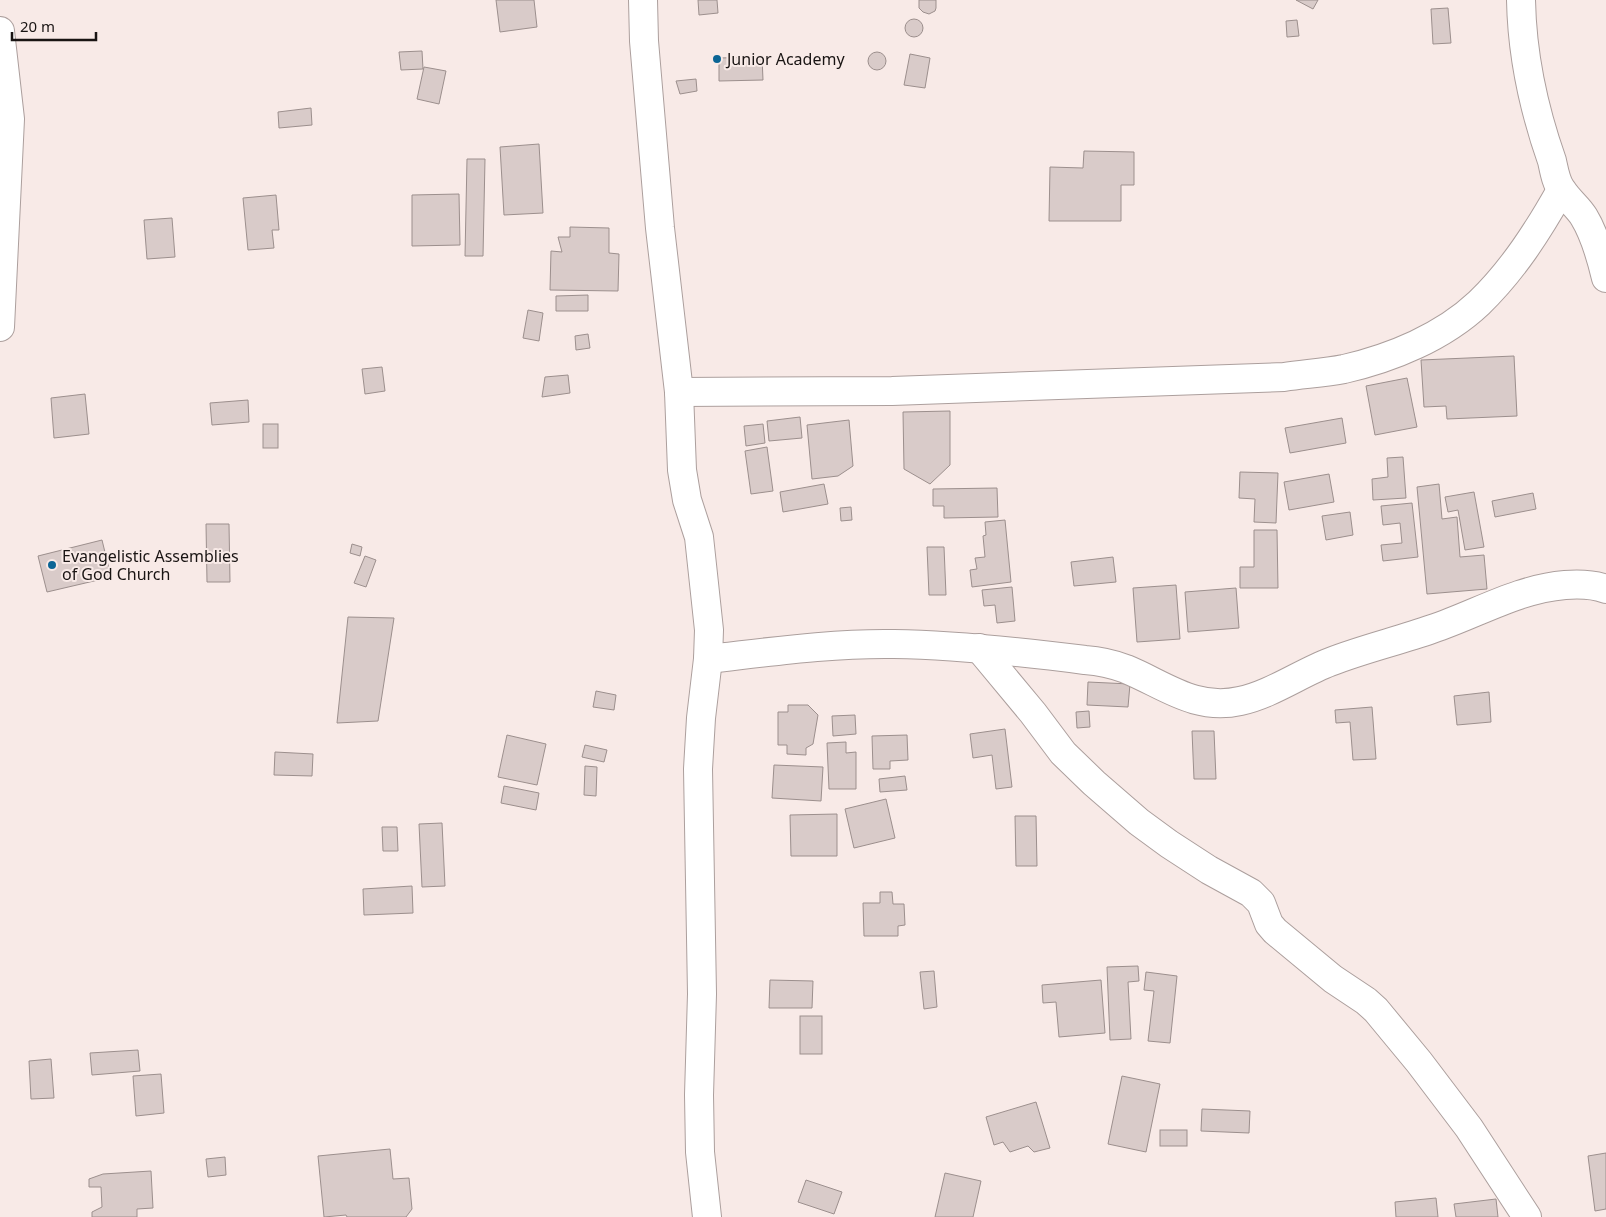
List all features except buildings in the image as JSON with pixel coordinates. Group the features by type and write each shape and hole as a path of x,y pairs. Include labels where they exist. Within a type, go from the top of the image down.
{"street":[{"path":"643,0 644,41 660,228 679,392 682,470 687,500 699,537 709,630 698,769 702,994 699,1104 704,1215"},
{"path":"1521,0 1521,28 1533,92 1549,153 1561,190 1575,204 1584,217 1601,258 1606,278"},
{"path":"0,31 10,119 0,327"},
{"path":"679,392 892,391 1284,377 1343,369 1388,356 1435,335 1478,304 1503,278 1526,249 1561,190"},
{"path":"708,659 844,646 894,644 979,648 1108,664 1125,668 1185,697 1208,703 1230,703 1251,698 1329,663 1433,629 1515,595 1546,587 1577,584 1587,584 1606,589"},
{"path":"979,648 1033,713 1063,753 1094,783 1139,822 1170,844 1209,870 1251,893 1262,903 1268,924 1275,932 1333,980 1366,1001 1376,1010 1470,1128 1527,1217"}],"place":[{"name":"Junior Academy","path":"717,59"},
{"name":"Evangelistic Assemblies of God Church","path":"52,565"}]}
